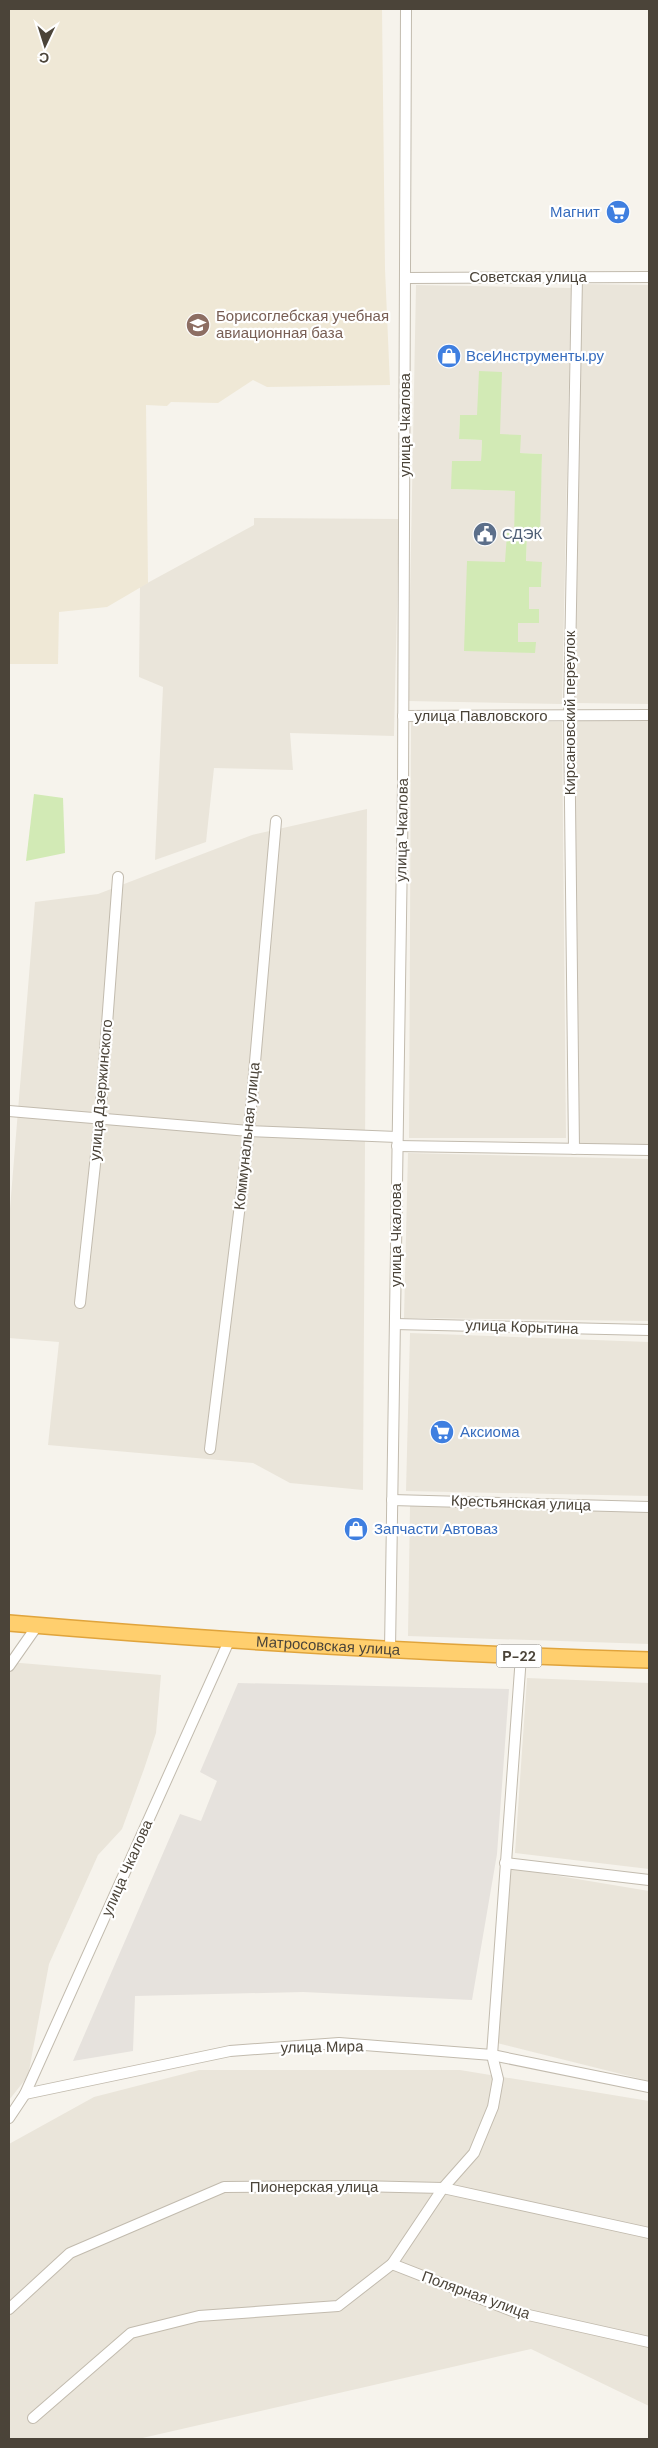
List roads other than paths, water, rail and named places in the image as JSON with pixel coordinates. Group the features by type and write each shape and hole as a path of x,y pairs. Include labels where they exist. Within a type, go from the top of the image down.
{"highway":[{"name":"Матросовская улица","path":"9,1623 229,1641 521,1656 649,1660"}],"street":[{"name":"улица Чкалова","path":"390,1650 403,716 406,9"},
{"name":"Кирсановский переулок","path":"574,1150 569,716 577,277"},
{"name":"Советская улица","path":"406,278 649,277"},
{"name":"улица Павловского","path":"403,716 649,716"},
{"name":"Коммунальная улица","path":"210,1449 249,1131 276,821"},
{"name":"улица Дзержинского","path":"80,1304 100,1118 118,876"},
{"path":"9,1111 397,1141 574,1150 649,1150"},
{"name":"улица Корытина","path":"396,1324 649,1330"},
{"name":"Крестьянская улица","path":"392,1500 649,1507"},
{"path":"9,1666 38,1626"},
{"name":"улица Чкалова","path":"25,2094 229,1641"},
{"path":"33,2418 131,2333 199,2316 338,2306 392,2264 443,2188 474,2153 493,2107 498,2079 492,2055 521,1656"},
{"path":"505,1863 649,1880"},
{"name":"улица Мира","path":"25,2094 230,2051 339,2043 492,2055 649,2087"},
{"path":"9,2118 25,2094"},
{"name":"Пионерская улица","path":"9,2309 70,2253 224,2187 356,2186 443,2188 649,2233"},
{"name":"Полярная улица","path":"392,2264 515,2312 649,2342"}],"place":[{"name":"Магнит","path":"618,212"},
{"name":"Борисоглебская учебная авиационная база","path":"198,325"},
{"name":"ВсеИнструменты.ру","path":"449,356"},
{"name":"СДЭК","path":"485,534"},
{"name":"Аксиома","path":"442,1432"},
{"name":"Запчасти Автоваз","path":"356,1529"}]}
